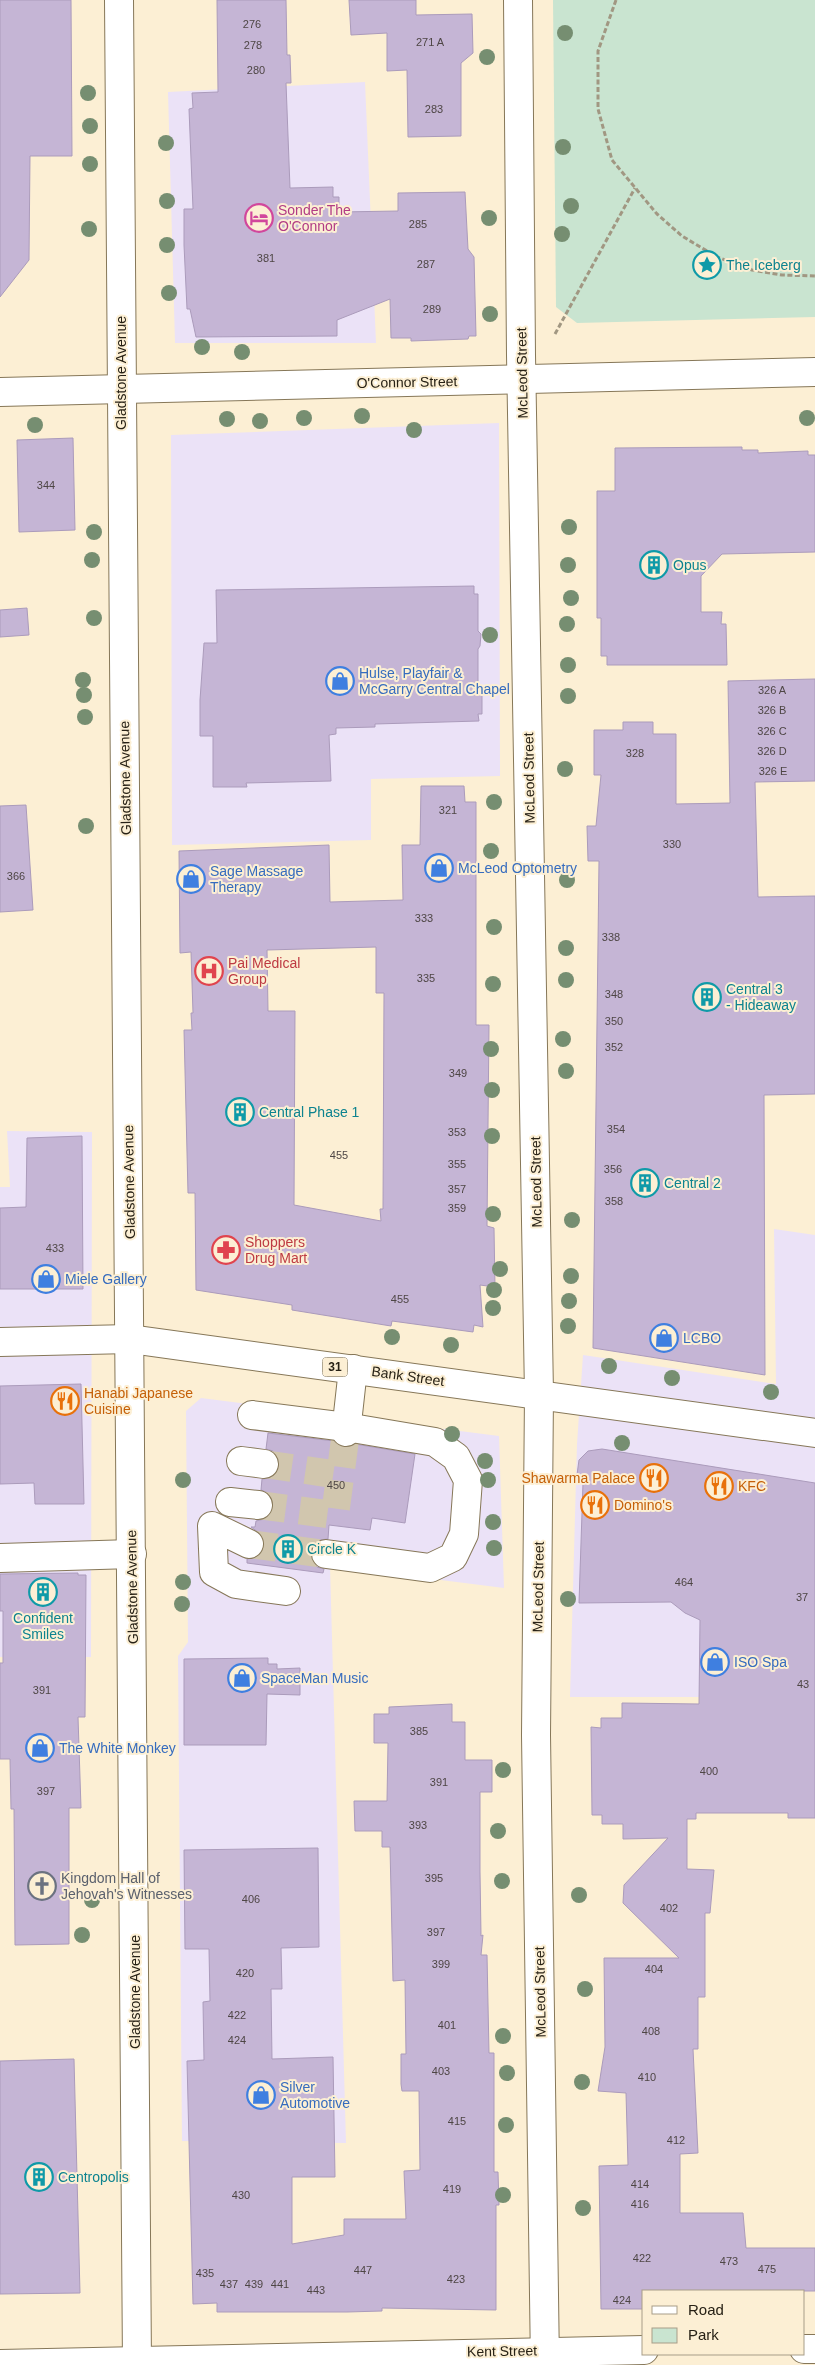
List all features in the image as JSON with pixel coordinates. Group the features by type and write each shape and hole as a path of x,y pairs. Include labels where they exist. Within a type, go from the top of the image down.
{"main road":[{"name":"Gladstone Avenue","path":"119,0 137,2363"},
{"name":"McLeod Street","path":"518,0 522,379 539,1394 536,1735 545,2358"},
{"name":"O'Connor Street","path":"0,392 815,372"},
{"name":"Bank Street","path":"0,1342 130,1339 815,1433"},
{"path":"346,1430 353,1369"},
{"path":"252,1415 435,1442 456,1457 468,1480 464,1534 453,1556 430,1568 326,1554"},
{"path":"230,1502 258,1505"},
{"path":"249,1544 212,1526 214,1572 236,1584 286,1591"},
{"path":"0,1558 132,1554"},
{"name":"Kent Street","path":"0,2364 545,2358 642,2350"}],"path":[{"path":"616,0 598,51 598,109 612,160 657,214 682,236 717,257 752,270 782,275 815,276"},
{"path":"554,334 635,188"}],"shaded area":[{"name":"Sonder The O'Connor","path":"365,82 376,343 175,343 168,92"},
{"path":"499,423 500,776 371,779 371,840 172,845 171,435"},
{"path":"7,1131 92,1132 91,1657 0,1657 0,1187 10,1187"},
{"path":"774,1229 815,1235 815,1650 786,1697 570,1697 577,1444 583,1355 776,1384"},
{"path":"201,1398 499,1436 504,1588 330,1566 346,2143 182,2141 178,1656 188,1642 186,1411"}],"green space":[{"path":"553,0 815,0 815,317 577,323 556,307"}],"building":[{"path":"0,0 71,0 72,156 30,156 29,260 0,297"},
{"name":"Sonder The O'Connor","path":"217,0 286,0 287,55 290,55 291,83 286,83 290,188 333,187 333,197 339,197 339,212 398,211 398,193 465,192 468,249 474,257 476,336 469,336 468,339 411,341 411,338 391,338 390,299 337,320 337,336 196,337 190,309 187,309 184,245 184,209 193,209 189,109 193,108 192,93 218,92"},
{"path":"349,0 416,0 416,15 472,14 473,53 461,63 461,136 408,137 407,70 387,71 387,33 351,35"},
{"path":"73,438 75,530 19,532 17,440"},
{"name":"Opus","path":"742,447 742,450 758,450 758,453 808,451 808,455 815,455 815,552 722,554 701,576 701,612 722,612 721,624 726,624 727,665 607,665 607,656 601,656 601,618 597,618 597,491 615,491 615,448"},
{"name":"Hulse, Playfair & McGarry Central Chapel","path":"474,586 474,594 478,594 478,631 481,634 478,649 478,686 482,686 482,714 478,714 479,721 375,724 375,727 336,728 336,734 329,735 331,781 246,783 247,787 213,787 213,736 200,736 200,700 204,643 217,643 216,590"},
{"path":"27,608 29,635 0,637 0,610"},
{"path":"815,679 815,781 755,782 758,897 815,896 815,1094 764,1095 765,1375 593,1348 599,861 588,861 587,826 596,826 601,775 594,775 594,730 623,730 623,722 653,722 653,734 676,734 676,804 730,803 728,681"},
{"name":"Central Phase 1","path":"421,786 464,786 465,802 476,802 476,1025 489,1025 487,1226 494,1228 495,1287 480,1285 483,1327 474,1325 473,1332 392,1321 391,1326 292,1310 292,1305 196,1290 195,1193 188,1193 184,1030 192,1030 191,952 180,953 179,851 329,845 330,902 403,900 402,845 420,845","holes":["376,947 376,993 384,993 383,1209 380,1209 381,1221 294,1205 295,1011 268,1011 267,950"]},
{"path":"26,805 33,910 0,912 0,806"},
{"path":"82,1136 83,1289 0,1289 0,1208 26,1207 27,1138"},
{"path":"81,1384 84,1504 35,1504 34,1483 0,1484 0,1386"},
{"path":"268,1433 334,1441 344,1447 355,1444 415,1454 405,1523 372,1518 370,1530 329,1525 328,1539 320,1540 314,1544 311,1552 312,1560 317,1567 324,1569 323,1573 247,1563 247,1559 258,1557 263,1551 265,1543 262,1535 251,1527 255,1527 256,1521 270,1515 273,1507 272,1498 268,1493 261,1490 262,1479 270,1478 277,1473 279,1466 278,1458 273,1451 266,1449"},
{"path":"602,1449 815,1483 815,1818 788,1818 788,1813 696,1813 696,1819 687,1819 687,1869 714,1870 710,1913 705,1913 705,1997 698,1997 698,2049 693,2049 698,2153 680,2154 680,2213 743,2213 746,2248 815,2248 815,2291 642,2290 642,2309 601,2309 599,2166 628,2165 626,2093 598,2091 605,2047 604,1958 679,1958 623,1903 624,1885 668,1838 623,1839 623,1824 602,1824 602,1815 592,1815 591,1727 601,1728 601,1718 622,1718 622,1703 699,1704 700,1620 685,1613 671,1602 579,1603 583,1483 576,1482 579,1460 588,1451"},
{"path":"78,1573 78,1575 86,1575 85,1717 78,1717 81,1808 69,1808 69,1944 15,1945 14,1809 11,1809 10,1759 0,1759 0,1663 3,1663 3,1611 0,1611 0,1574"},
{"path":"268,1658 268,1664 277,1664 277,1669 300,1668 300,1695 267,1694 266,1745 184,1745 184,1659"},
{"path":"452,1704 452,1722 465,1722 465,1760 492,1760 492,1792 480,1792 480,1872 481,1936 483,1935 481,1955 487,1955 489,2053 494,2053 494,2172 498,2172 499,2205 496,2205 496,2310 382,2308 382,2311 347,2312 217,2312 217,2303 193,2304 187,2061 204,2060 203,2002 210,2001 209,1949 185,1949 184,1850 318,1848 319,1947 281,1948 282,1989 271,1989 272,2059 333,2057 335,2177 292,2177 292,2244 344,2235 344,2219 406,2219 404,2171 420,2170 419,2091 402,2091 401,2084 401,2054 406,2054 405,1980 393,1981 390,1847 382,1847 382,1831 355,1831 354,1801 387,1801 388,1743 374,1743 374,1714 389,1714 389,1707"},
{"name":"Centropolis","path":"74,2059 80,2293 0,2294 0,2061"}],"tunnel":[{"path":"258,1505 335,1515 346,1432"},
{"path":"264,1464 340,1475"},
{"path":"249,1544 326,1554"}],"place":[{"name":"Sonder The O'Connor","path":"259,218"},
{"name":"The Iceberg","path":"707,265"},
{"name":"Opus","path":"654,565"},
{"name":"Hulse, Playfair & McGarry Central Chapel","path":"340,681"},
{"name":"McLeod Optometry","path":"439,868"},
{"name":"Sage Massage Therapy","path":"191,879"},
{"name":"Pai Medical Group","path":"209,971"},
{"name":"Central 3 - Hideaway","path":"707,997"},
{"name":"Central Phase 1","path":"240,1112"},
{"name":"Central 2","path":"645,1183"},
{"name":"Shoppers Drug Mart","path":"226,1250"},
{"name":"Miele Gallery","path":"46,1279"},
{"name":"LCBO","path":"664,1338"},
{"name":"Hanabi Japanese Cuisine","path":"65,1401"},
{"name":"Shawarma Palace","path":"654,1478"},
{"name":"KFC","path":"719,1486"},
{"name":"Domino's","path":"595,1505"},
{"name":"Circle K","path":"288,1549"},
{"name":"Confident Smiles","path":"43,1592"},
{"name":"ISO Spa","path":"715,1662"},
{"name":"SpaceMan Music","path":"242,1678"},
{"name":"The White Monkey","path":"40,1748"},
{"name":"Kingdom Hall of Jehovah's Witnesses","path":"42,1886"},
{"name":"Silver Automotive","path":"261,2095"},
{"name":"Centropolis","path":"39,2177"}]}
